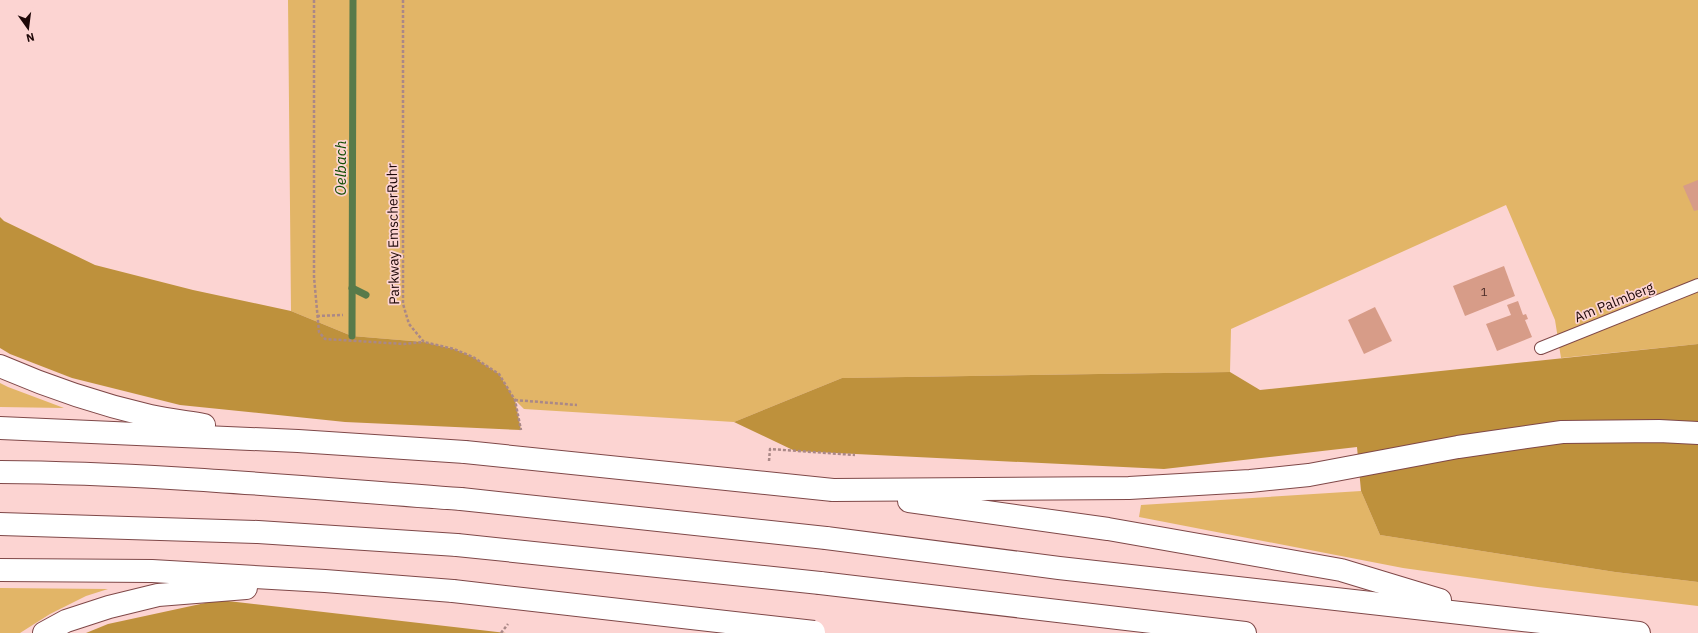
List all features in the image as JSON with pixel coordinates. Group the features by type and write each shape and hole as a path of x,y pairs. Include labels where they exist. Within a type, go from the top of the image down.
{"highway":[{"path":"0,366 77,396 150,416 298,441"},
{"path":"0,428 298,441 465,452 832,490 1108,529 1341,570 1492,616"},
{"path":"832,490 1129,488 1250,481 1309,475 1458,447 1562,432 1659,431 1698,433"},
{"path":"0,472 57,472 188,479 461,499 826,538 1059,568 1639,633"},
{"path":"0,524 258,532 457,545 820,583 1245,633"},
{"path":"0,570 152,571 325,581 453,591 816,633"},
{"path":"44,633 66,621 109,607 158,595 325,581"}],"lane":[{"name":"Am Palmberg","path":"1541,348 1698,285"}],"path":[{"path":"314,0 314,277 318,332 325,339 397,344 424,342 454,349 473,357 499,374 515,400 521,430"},
{"name":"Parkway EmscherRuhr","path":"403,0 403,304 408,324 424,342"},
{"path":"317,316 343,315"},
{"path":"515,400 577,405"},
{"path":"770,449 855,455"},
{"path":"500,633 508,624"}],"shaded area":[{"path":"288,0 1698,0 1698,344 1561,358 1555,320 1506,205 1231,329 1230,372 842,378 734,422 524,409 515,400 499,374 473,357 454,349 424,342 352,336 291,311"},
{"path":"0,217 4,221 95,265 193,290 291,311 352,336 424,342 454,349 473,357 499,374 515,400 521,430 345,422 180,405 72,378 10,354 0,348"},
{"path":"1698,344 1698,582 1615,572 1380,535 1361,491 1357,447 1164,469 795,451 734,422 842,378 1230,372 1260,390"},
{"path":"0,383 8,387 64,408 0,407"},
{"path":"1361,491 1380,535 1615,572 1698,582 1698,606 1538,587 1403,568 1139,517 1141,505"},
{"path":"0,588 108,589 86,596 50,614 20,633 0,633"},
{"path":"219,600 506,633 86,633 108,624"}],"building":[{"path":"1698,180 1698,210 1694,211 1683,186"},
{"path":"1504,266 1515,296 1465,316 1453,286"},
{"path":"1518,301 1523,315 1526,314 1528,319 1525,320 1532,337 1497,351 1486,324 1511,315 1507,305"},
{"path":"1375,307 1392,341 1364,354 1348,320"}],"waterway":[{"name":"Oelbach","path":"352,336 353,0"},
{"path":"352,288 366,295"}]}
